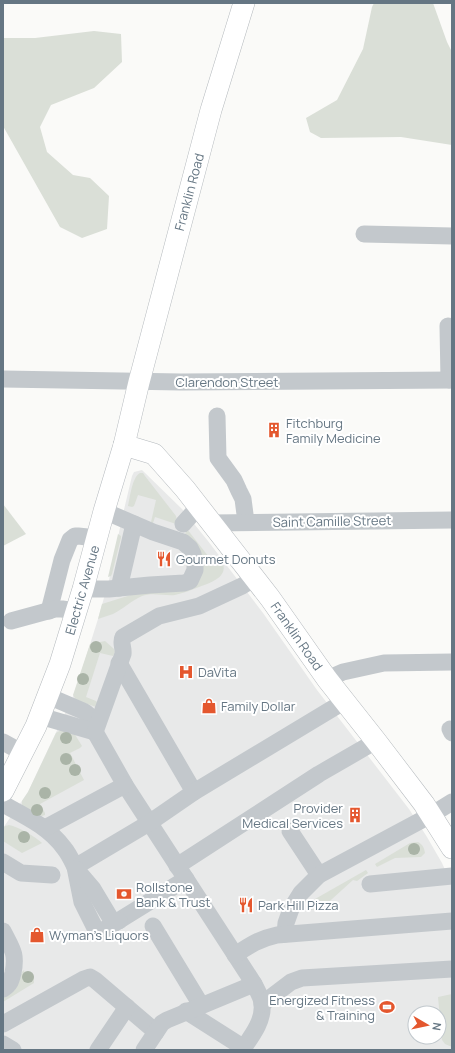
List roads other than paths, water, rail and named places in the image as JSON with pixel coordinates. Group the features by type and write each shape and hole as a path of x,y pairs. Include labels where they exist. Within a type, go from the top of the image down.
{"main road":[{"name":"Franklin Road","path":"139,382 211,110 244,3"},
{"name":"Electric Avenue","path":"3,791 40,716 60,664 124,445 139,382"},
{"name":"Franklin Road","path":"124,445 154,454 200,506 255,578 327,679 376,741 431,815 452,848"}],"street":[{"path":"364,234 452,236"},
{"path":"448,326 451,380"},
{"name":"Clarendon Street","path":"3,379 139,382 451,380"},
{"path":"217,416 218,458 234,480 239,491 246,522"},
{"path":"183,524 200,506"},
{"path":"83,589 181,584 188,582 192,578 195,564 193,554 190,548 183,542 153,532 104,511"},
{"name":"Saint Camille Street","path":"212,522 452,520"},
{"path":"119,588 134,524"},
{"path":"49,611 62,560 70,540 75,536 97,538"},
{"path":"94,732 123,652 123,637 159,616 199,606 242,586 255,578"},
{"path":"11,621 62,609 76,611"},
{"path":"327,679 343,672 384,663 452,662"},
{"path":"119,663 194,792"},
{"path":"48,696 88,714 92,719 94,723 94,732 125,785 254,984 262,1004 262,1017 243,1049 194,1008 153,926"},
{"path":"75,867 149,823 194,792 345,701"},
{"path":"40,716 94,732"},
{"path":"3,804 45,828 65,848 75,867 81,900 95,928 102,931 116,923 182,873 319,774 376,741"},
{"path":"3,742 23,753"},
{"path":"45,828 125,785"},
{"path":"285,934 286,923 291,909 301,893 319,875 431,815 452,802"},
{"path":"290,831 319,875"},
{"path":"3,862 20,873 52,875"},
{"path":"370,884 452,876"},
{"path":"235,955 260,939 285,934 452,920"},
{"path":"3,931 14,952 15,962 12,974"},
{"path":"3,949 12,965 12,979 3,989"},
{"path":"262,1004 291,982 302,978 452,969"},
{"path":"3,1024 84,978 90,977 96,980 127,1007 152,1044"},
{"path":"152,1044 162,1023 167,1020 254,984"},
{"path":"98,1050 127,1007"},
{"path":"3,1044 13,1050"}],"place":[{"name":"Fitchburg Family Medicine","path":"274,430"},
{"name":"Gourmet Donuts","path":"164,559"},
{"name":"DaVita","path":"186,672"},
{"name":"Family Dollar","path":"209,706"},
{"name":"Provider Medical Services","path":"355,815"},
{"name":"Rollstone Bank & Trust","path":"124,894"},
{"name":"Park Hill Pizza","path":"246,905"},
{"name":"Wyman's Liquors","path":"37,935"},
{"name":"Energized Fitness & Training","path":"387,1007"}]}
